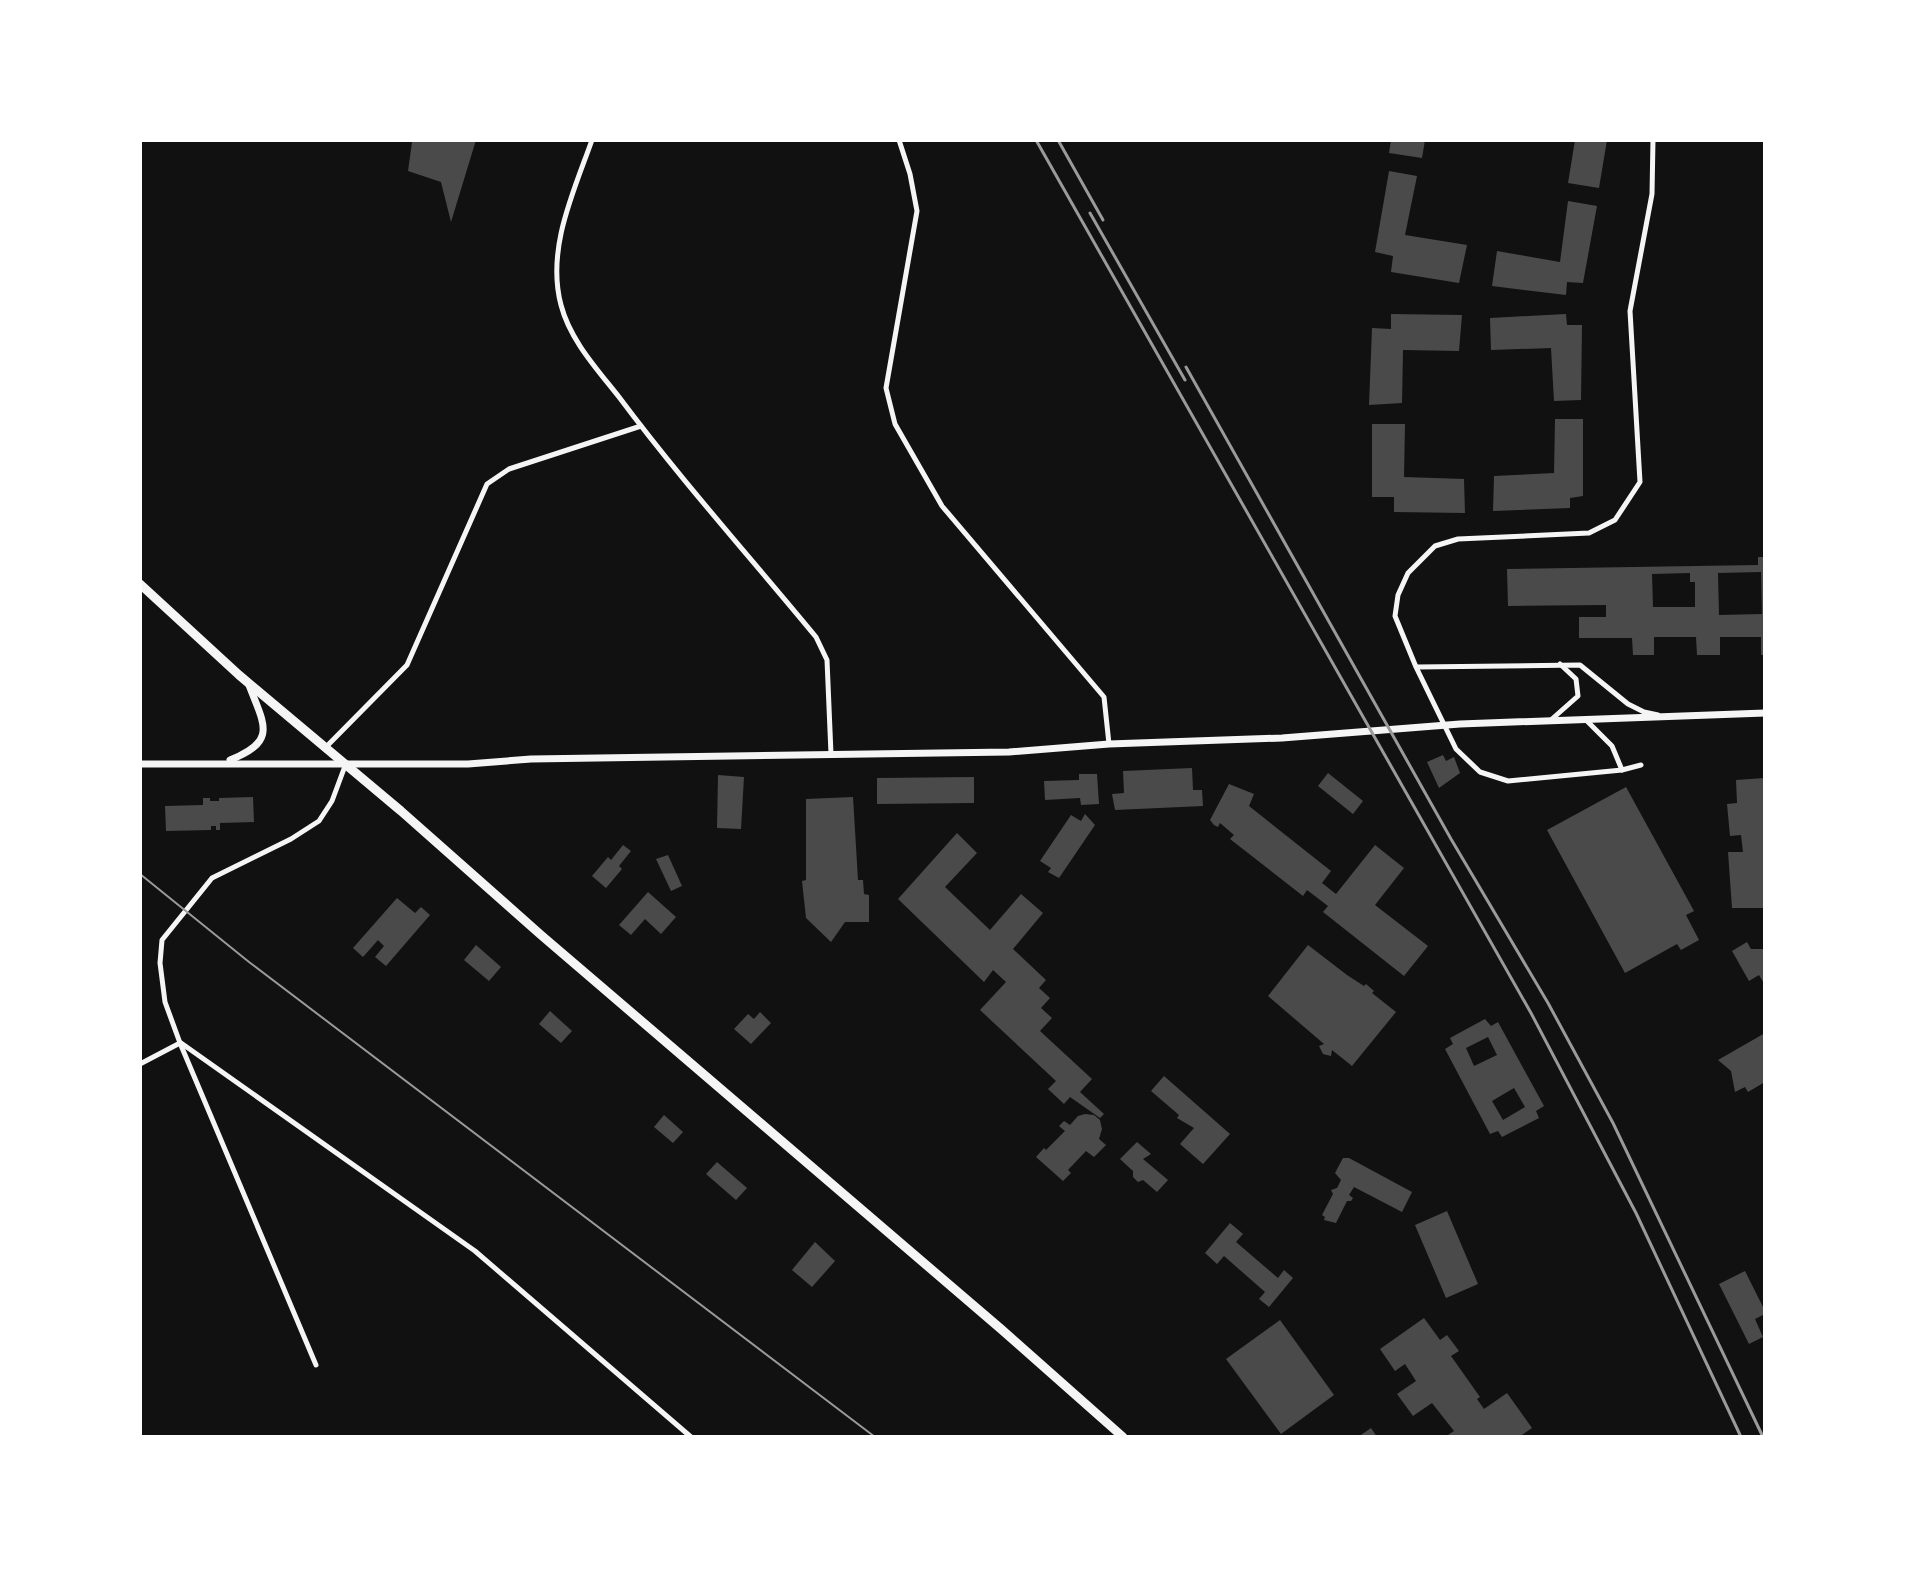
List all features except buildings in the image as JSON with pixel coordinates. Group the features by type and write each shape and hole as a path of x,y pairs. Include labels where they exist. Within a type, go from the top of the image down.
{"highway":[{"path":"140,584 248,683 346,764 1123,1437"}],"main road":[{"path":"223,762 255,749 263,734 262,719 248,683"},
{"path":"140,764 468,764 536,759 1009,752 1109,744 1282,738 1460,724 1765,713"}],"street":[{"path":"592,140 559,238 557,277 561,305 574,338 641,426 816,637 827,660 831,756"},
{"path":"899,140 917,211 886,388 895,424 942,506 1104,697 1109,744"},
{"path":"1641,765 1622,770 1508,781 1480,772 1456,749 1395,616 1398,595 1408,573 1435,546 1458,539 1589,533 1615,520 1640,482 1630,311 1652,194 1653,140"},
{"path":"325,748 407,665 487,484 509,469 641,426"},
{"path":"1551,720 1578,696 1576,679 1559,663"},
{"path":"1416,667 1580,665 1628,704 1660,715"},
{"path":"1583,718 1612,746 1622,770"},
{"path":"316,1365 180,1043 165,1002 160,963 162,940 212,878 291,839 319,821 332,801 346,764"},
{"path":"140,1064 180,1043"},
{"path":"180,1043 475,1251 691,1437"}],"tram line":[{"path":"140,874 249,962 875,1437"}],"railway":[{"path":"1036,140 1531,1013 1636,1213 1741,1437"},
{"path":"1058,140 1103,220"},
{"path":"1090,213 1185,380"},
{"path":"1186,367 1451,839 1548,1003 1613,1123 1763,1437"}]}
